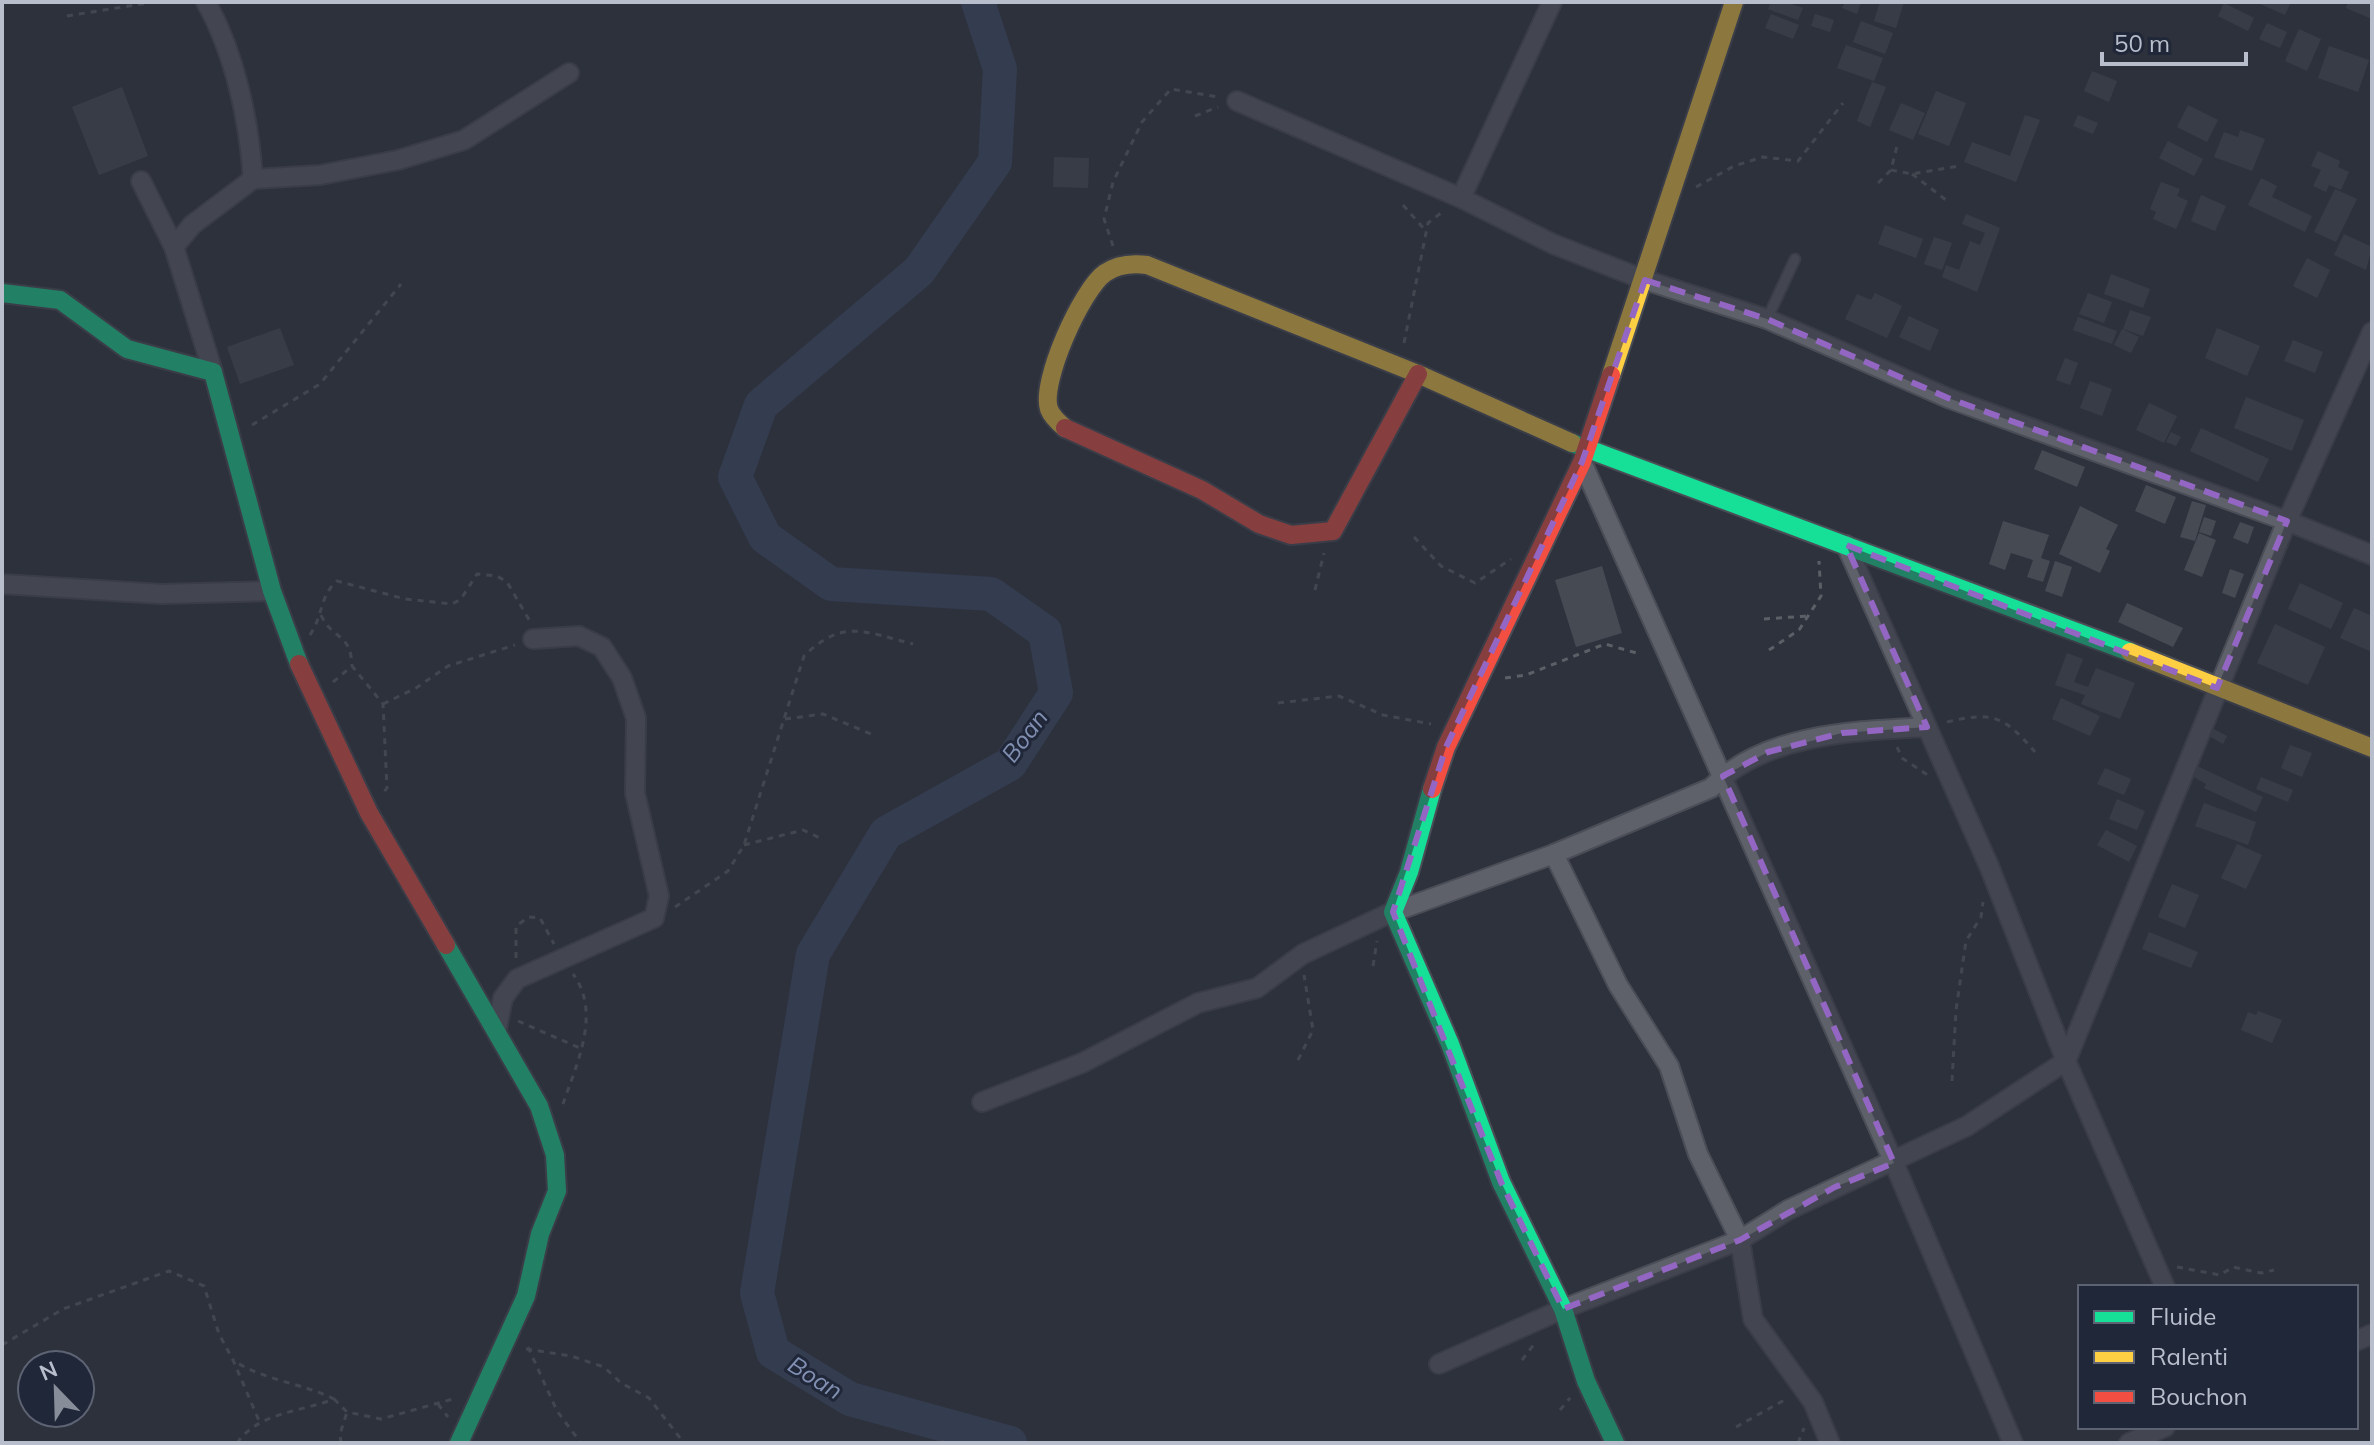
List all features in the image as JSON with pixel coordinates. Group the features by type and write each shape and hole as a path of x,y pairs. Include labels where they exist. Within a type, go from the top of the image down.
{"street":[{"path":"206,2 228,54 242,105 250,137 253,179"},
{"path":"1461,198 1552,2"},
{"path":"1615,1443 1586,1381 1563,1309 1501,1182 1450,1044 1393,912 1406,885 1432,784 1454,728 1583,455 1645,280 1665,204 1734,2"},
{"path":"174,247 192,225 253,179 320,175 398,160 464,140 569,73"},
{"path":"1237,101 1461,198 1553,244 1645,280 1767,319 1948,398 2372,555"},
{"path":"141,181 174,247 233,436 272,591 294,652 369,813 498,1020 551,1138 558,1172 557,1191 540,1234 526,1296 459,1443"},
{"path":"1418,374 1392,414 1364,482 1333,531 1291,535 1259,524 1202,490 1068,430 1054,418 1047,405 1048,386 1080,307 1097,279 1120,265 1147,265 1418,374 1583,455 1820,534 2372,748"},
{"path":"2,293 60,300 127,349 213,372"},
{"path":"1439,1364 1563,1309 1740,1240 1800,1204 1894,1163 1967,1126 2066,1061 2287,521 2372,332"},
{"path":"1583,455 1894,1163 2013,1443"},
{"path":"1846,545 1989,866 2066,1061 2164,1285"},
{"path":"2,584 161,594 272,591"},
{"path":"498,1020 507,991 517,979 654,918 659,896 635,793 636,718 622,678 602,647 579,636 533,639"},
{"path":"982,1102 1082,1063 1198,1003 1257,988 1301,956 1393,912 1554,854 1711,788 1723,776 1768,752 1842,733 1927,727"},
{"path":"1554,854 1618,985 1669,1066 1698,1154 1740,1240 1753,1319 1813,1402 1830,1443"},
{"path":"2129,1443 2160,1429"}],"lane":[{"path":"1767,319 1795,259"}],"path":[{"path":"67,16 154,2"},
{"path":"1120,265 1104,219 1113,182 1142,122 1171,89 1237,101"},
{"path":"1195,116 1237,101"},
{"path":"1693,189 1734,166 1763,157 1798,161 1843,103"},
{"path":"1878,183 1891,170 1897,146"},
{"path":"1891,170 1912,174 1959,166"},
{"path":"1912,174 1950,203"},
{"path":"1399,366 1428,223 1461,198"},
{"path":"1403,205 1426,231"},
{"path":"233,436 320,384 401,284"},
{"path":"1315,590 1333,531"},
{"path":"1769,650 1799,630 1821,596 1820,534"},
{"path":"1414,537 1441,566 1475,583 1511,559"},
{"path":"294,652 313,632 321,615 325,591 337,581 405,599 452,604 461,599 477,574 497,576 507,582 530,615 533,639 448,666 416,688 383,704"},
{"path":"321,615 326,628 342,636 351,647 352,666 383,704 387,788 369,813"},
{"path":"1764,619 1808,616"},
{"path":"654,918 696,896 728,871 744,845 804,656 824,636 858,631 913,644"},
{"path":"1477,681 1526,675 1605,644 1640,654"},
{"path":"316,698 352,666"},
{"path":"1278,703 1339,696 1383,715 1454,728"},
{"path":"785,719 823,714 871,734"},
{"path":"1927,727 1980,714 2011,723 2035,752"},
{"path":"1889,729 1902,758 1956,792"},
{"path":"744,845 803,830 822,839"},
{"path":"1952,1081 1956,1010 1966,941 1981,917 1989,866"},
{"path":"517,979 516,926 529,917 540,918 579,983 586,1012 582,1049 551,1138"},
{"path":"1298,1060 1313,1030 1301,956"},
{"path":"498,1020 582,1049"},
{"path":"2153,1263 2220,1275 2233,1267 2261,1273 2274,1270"},
{"path":"2,1345 63,1309 169,1271 204,1286 219,1334 260,1423"},
{"path":"527,1339 528,1349 557,1411 581,1443"},
{"path":"504,1348 571,1356 604,1367 621,1383 649,1398 684,1443"},
{"path":"233,1360 245,1369 305,1386 334,1399 347,1412 381,1419 461,1396"},
{"path":"1736,1427 1802,1388"},
{"path":"237,1443 260,1423 277,1414 305,1411 334,1399"},
{"path":"341,1443 340,1434 347,1412"}],"highlighted area":[{"path":"1645,280 1767,319 1948,398 2287,521 2217,688 1846,545 1927,727 1842,733 1768,752 1723,776 1894,1163 1835,1187 1740,1240 1563,1309 1501,1182 1393,912 1446,747 1582,462"}],"building":[{"path":"1771,2 1786,2 1803,8 1798,20 1768,9"},
{"path":"1845,2 1861,2 1857,14 1842,8"},
{"path":"1880,2 1904,2 1896,28 1874,21"},
{"path":"2256,2 2291,2 2285,15"},
{"path":"2348,2 2372,2 2372,19 2346,8"},
{"path":"2224,3 2254,18 2248,31 2218,16"},
{"path":"1771,14 1799,25 1793,39 1765,28"},
{"path":"1815,14 1834,20 1830,32 1811,26"},
{"path":"1861,21 1893,33 1885,54 1853,42"},
{"path":"2267,23 2287,32 2280,48 2259,39"},
{"path":"2299,29 2321,39 2307,71 2285,61"},
{"path":"1846,45 1883,58 1874,81 1837,68"},
{"path":"2329,46 2369,60 2358,92 2318,78"},
{"path":"2092,71 2117,81 2109,102 2084,91"},
{"path":"1872,82 1886,87 1870,127 1857,121"},
{"path":"122,87 148,156 99,175 72,107"},
{"path":"1936,91 1966,103 1949,146 1918,134"},
{"path":"1901,103 1925,113 1913,140 1889,130"},
{"path":"2188,105 2218,120 2207,142 2177,127"},
{"path":"2025,115 2040,120 2016,182 1964,162 1972,142 2010,156"},
{"path":"2078,115 2098,123 2093,134 2073,126"},
{"path":"2240,130 2265,139 2252,171 2214,157 2224,132 2238,137"},
{"path":"2168,141 2203,159 2194,176 2159,158"},
{"path":"2318,151 2340,161 2338,167 2349,172 2341,190 2329,185 2326,192 2313,186 2321,170 2311,166"},
{"path":"1054,157 1089,158 1088,188 1053,187"},
{"path":"2261,178 2277,186 2272,197 2312,216 2305,232 2248,205"},
{"path":"2161,182 2180,189 2177,196 2188,201 2176,229 2153,219 2156,212 2150,209"},
{"path":"2335,189 2357,199 2336,242 2314,232"},
{"path":"2201,195 2226,206 2215,231 2191,221"},
{"path":"1966,214 2000,228 1977,292 1942,277 1946,265 1959,270 1970,241 1980,245 1985,233 1962,224"},
{"path":"1885,225 1923,239 1916,258 1878,244"},
{"path":"2344,234 2372,247 2366,270 2334,255"},
{"path":"1934,237 1952,243 1942,270 1924,264"},
{"path":"2307,258 2330,270 2317,298 2293,286"},
{"path":"2111,274 2150,289 2143,308 2104,294"},
{"path":"1875,293 1902,306 1887,338 1845,319 1857,294 1871,300"},
{"path":"2088,293 2112,302 2104,323 2079,314"},
{"path":"2130,310 2151,317 2143,336 2123,329"},
{"path":"1909,316 1939,330 1930,351 1899,337"},
{"path":"2078,317 2117,331 2112,344 2073,330"},
{"path":"280,328 294,365 240,384 227,347"},
{"path":"2217,328 2260,346 2247,376 2205,358"},
{"path":"2122,329 2139,337 2131,353 2114,345"},
{"path":"2293,340 2323,352 2315,373 2284,361"},
{"path":"2065,358 2078,363 2070,385 2056,380"},
{"path":"2090,381 2112,389 2102,416 2080,408"},
{"path":"2246,397 2304,420 2292,451 2234,428"},
{"path":"2149,403 2177,416 2164,443 2136,430"},
{"path":"2201,428 2269,459 2258,482 2190,451"},
{"path":"2171,432 2181,437 2176,446 2166,442"},
{"path":"2042,450 2085,467 2077,487 2034,469"},
{"path":"2146,485 2176,497 2165,524 2135,511"},
{"path":"2192,501 2206,505 2195,541 2180,537"},
{"path":"2080,506 2118,525 2106,549 2110,551 2100,573 2059,554"},
{"path":"2204,517 2216,521 2211,536 2199,532"},
{"path":"2003,521 2049,535 2041,558 2050,561 2043,582 2027,577 2033,560 2011,553 2005,570 1989,564"},
{"path":"2240,522 2254,527 2248,544 2233,538"},
{"path":"2199,533 2216,540 2202,577 2184,570"},
{"path":"2055,561 2072,567 2062,597 2045,591"},
{"path":"1602,566 1622,633 1576,647 1555,580"},
{"path":"2230,569 2244,574 2235,598 2222,593"},
{"path":"2300,583 2343,603 2331,629 2288,609"},
{"path":"2127,603 2183,628 2173,647 2118,622"},
{"path":"2354,608 2372,616 2372,652 2340,638"},
{"path":"2275,624 2325,647 2308,685 2257,663"},
{"path":"2067,653 2083,659 2074,682 2088,687 2096,668 2135,683 2120,719 2081,704 2085,695 2055,685"},
{"path":"2061,698 2100,716 2090,736 2052,719"},
{"path":"2214,729 2227,736 2223,744 2209,736"},
{"path":"2290,745 2312,753 2302,777 2281,768"},
{"path":"2197,766 2263,797 2256,812 2204,788 2206,784 2192,776"},
{"path":"2105,768 2131,779 2124,795 2097,784"},
{"path":"2261,777 2293,790 2288,802 2256,789"},
{"path":"2117,799 2145,811 2137,830 2109,819"},
{"path":"2204,803 2256,822 2248,845 2195,826"},
{"path":"2106,830 2137,846 2129,862 2097,845"},
{"path":"2237,844 2262,855 2246,889 2221,878"},
{"path":"2172,884 2199,895 2185,928 2158,917"},
{"path":"2149,932 2198,952 2191,968 2142,949"},
{"path":"2258,1011 2282,1020 2272,1043 2241,1030 2248,1012 2256,1015"}],"waterway":[{"name":"Boan","path":"978,2 1000,69 995,162 919,271 761,405 735,477 765,537 831,584 991,594 1045,632 1056,693 1010,764 886,833 813,954 757,1293 773,1352 850,1399 1010,1443"}],"traffic: fast":[{"path":"2,293 60,300 127,349 213,372 272,591 299,664"},
{"path":"1572,443 2130,652"},
{"path":"1432,789 1409,872 1393,912 1450,1044 1501,1182 1563,1309 1586,1381 1615,1443"},
{"path":"446,945 539,1106 555,1155 557,1191 540,1234 526,1296 459,1443"}],"traffic: slow":[{"path":"1611,375 1734,2"},
{"path":"1065,428 1050,412 1048,396 1065,337 1096,282 1115,268 1136,264 1147,265 1418,374 1572,443"},
{"path":"2130,652 2372,748"}],"traffic: jam":[{"path":"1065,428 1202,490 1259,524 1291,535 1333,531 1418,374"},
{"path":"1432,789 1446,747 1582,462 1611,375"},
{"path":"299,664 369,813 446,945"}]}
